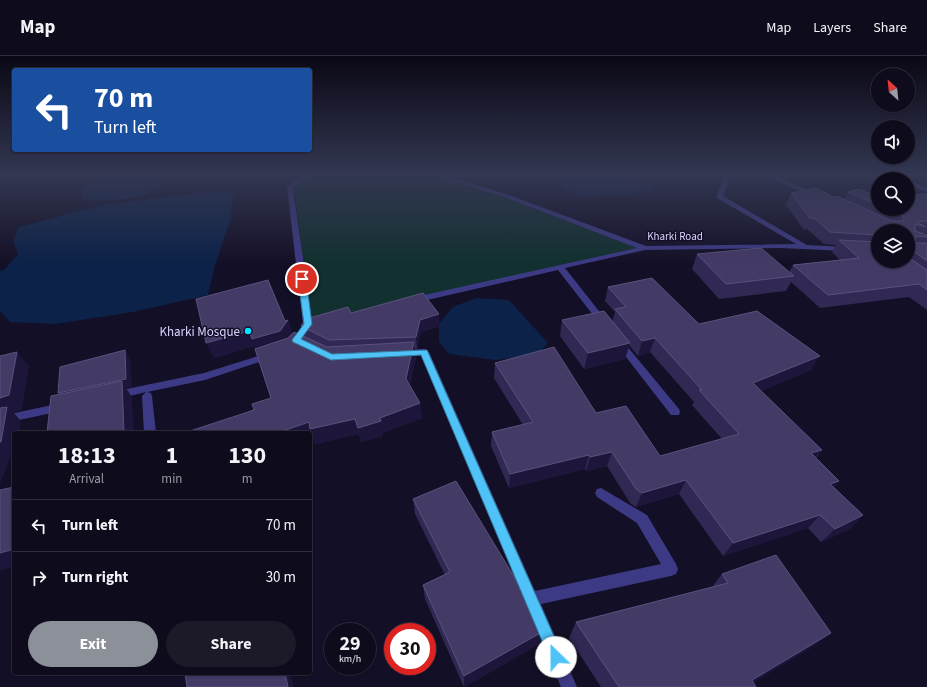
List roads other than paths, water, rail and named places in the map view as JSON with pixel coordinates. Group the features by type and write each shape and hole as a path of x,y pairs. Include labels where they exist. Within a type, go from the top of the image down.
{"street":[{"path":"292,204 308,324"},
{"name":"Kharki Road","path":"529,204 644,248 806,247 854,250"},
{"path":"732,204 806,247"},
{"path":"407,302 644,248"},
{"path":"560,267 675,412"},
{"path":"300,335 308,324 323,321"},
{"path":"105,397 204,376 282,352"},
{"path":"393,354 424,352 569,686"},
{"path":"147,396 150,431"},
{"path":"0,420 75,404"},
{"path":"531,599 672,569 642,519 601,493"}],"water":[{"path":"232,204 231,218 215,265 208,295 133,312 55,324 10,322 0,311 0,271 5,269 18,254 13,240 19,227 103,205"},
{"path":"476,298 509,300 548,343 537,355 495,360 449,354 439,342 439,324 453,307"}],"place":[{"name":"Kharki Mosque","path":"248,331"}]}
